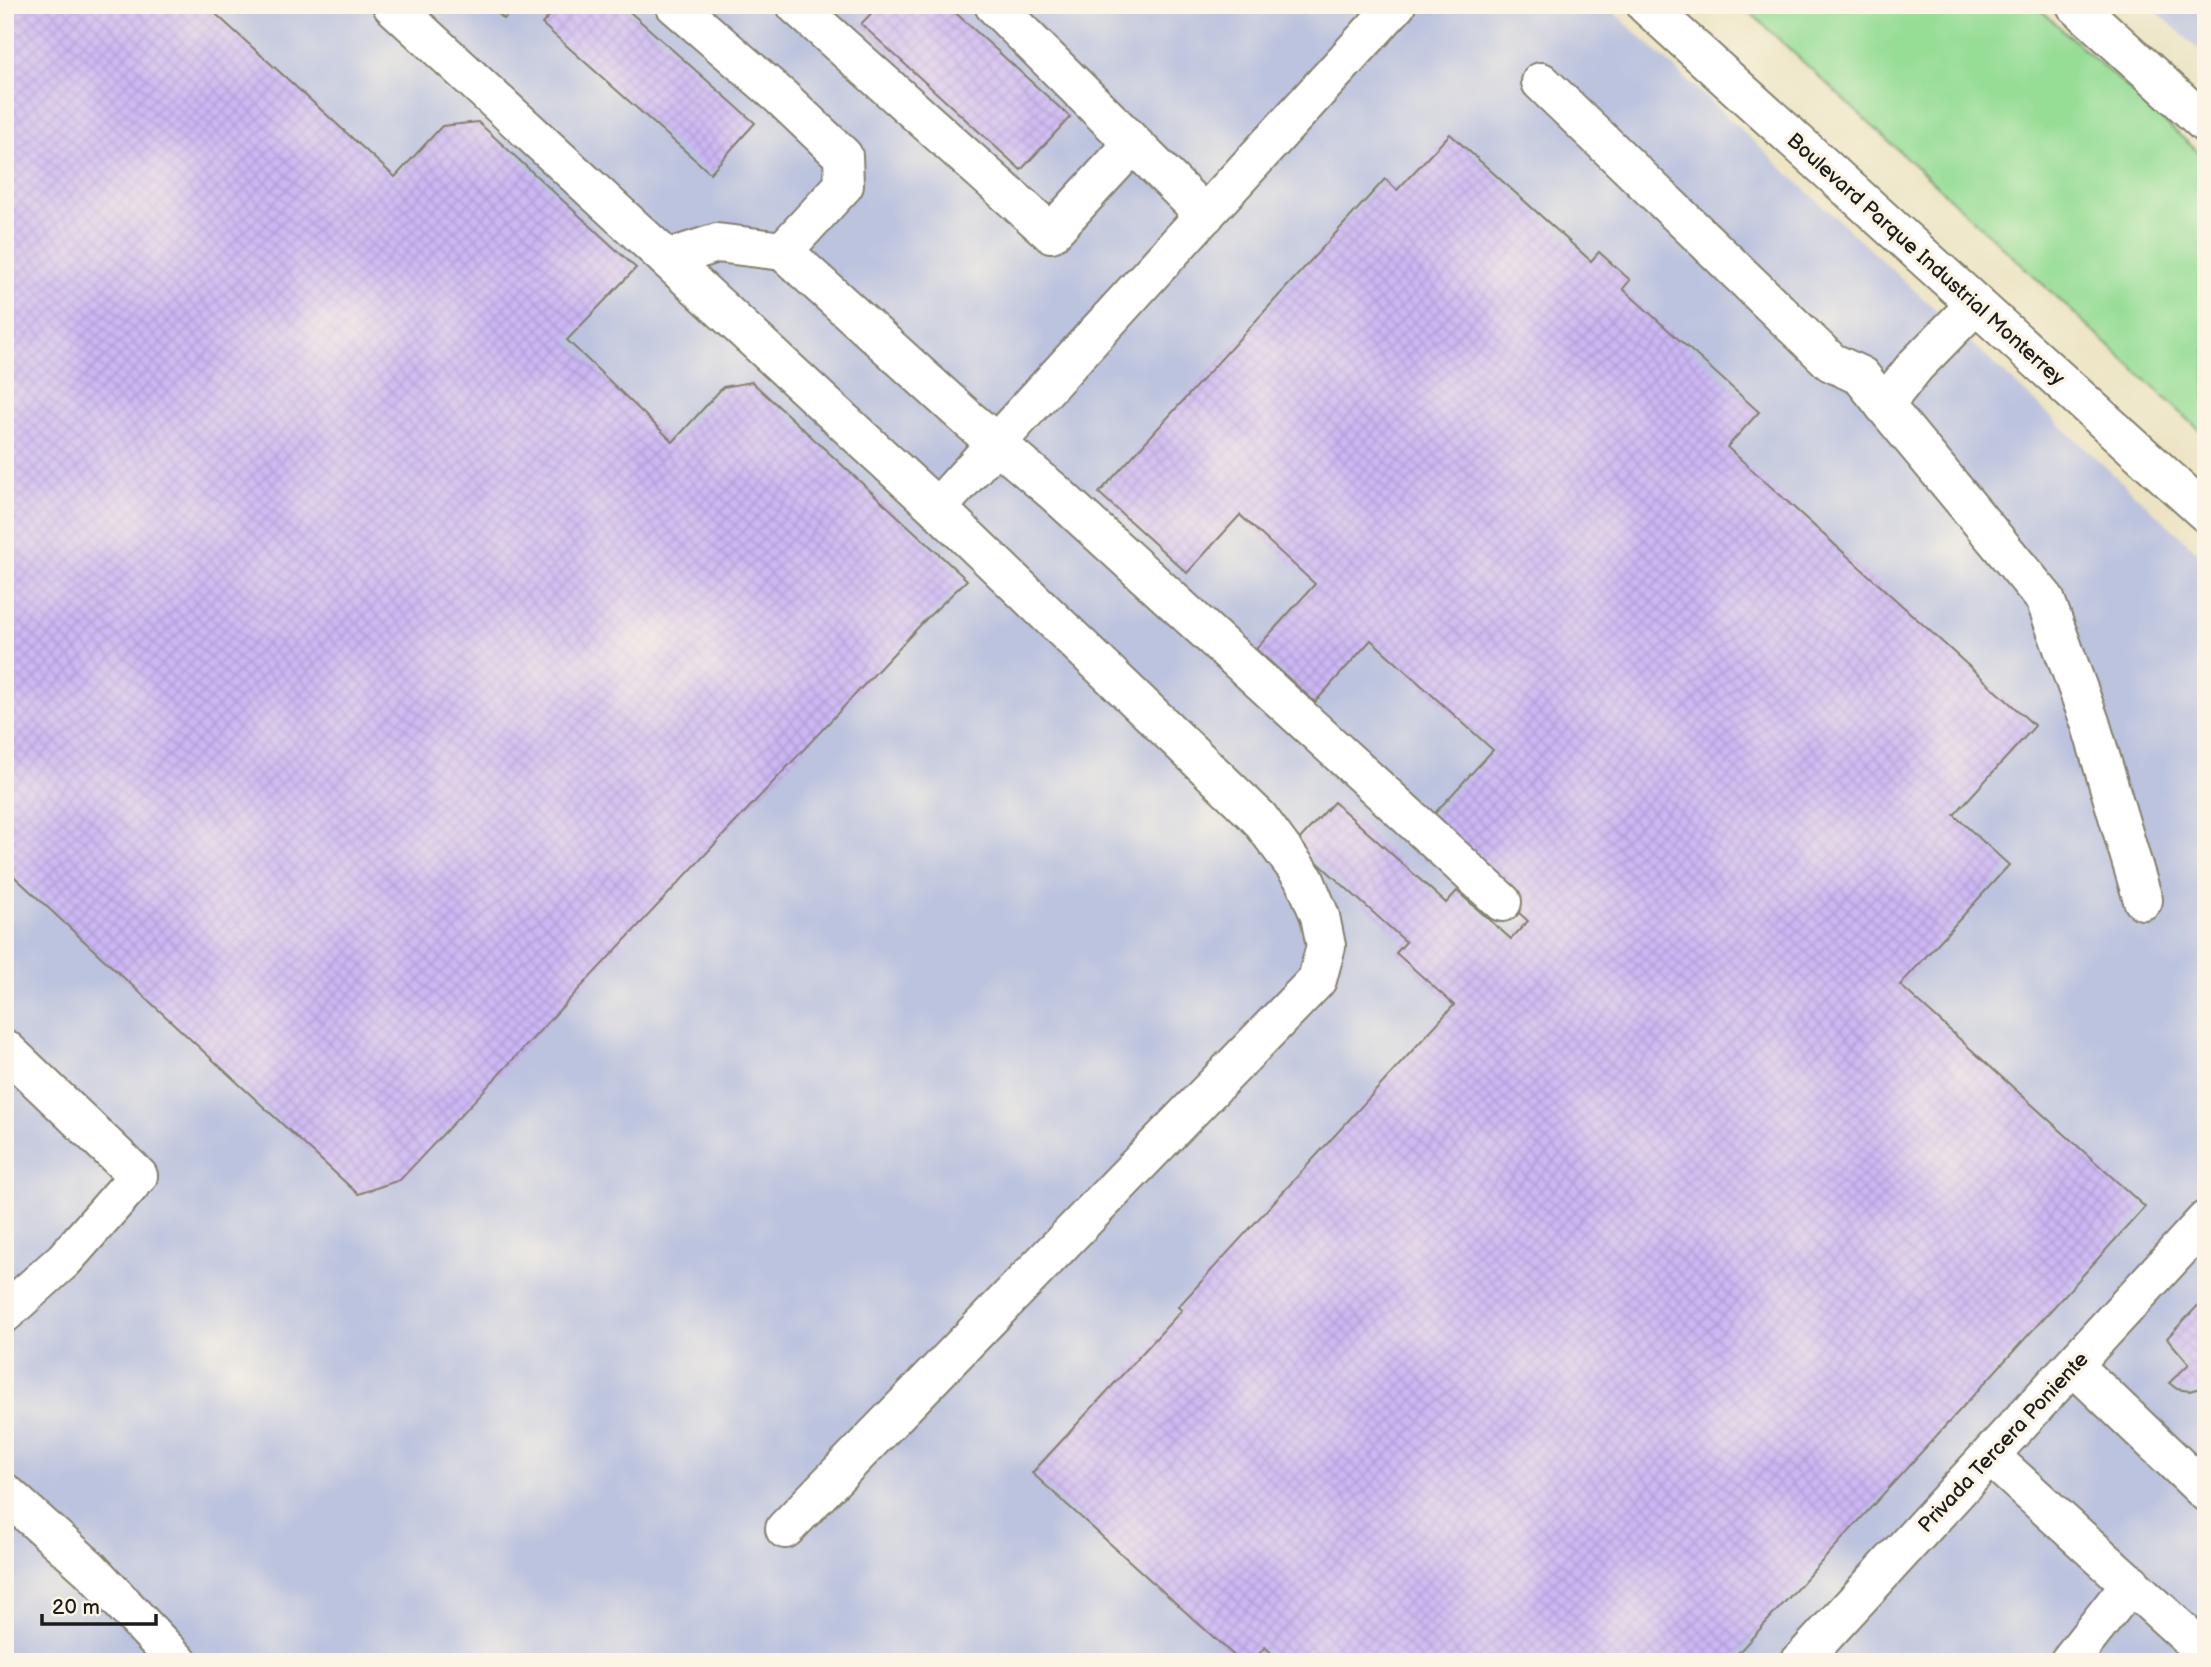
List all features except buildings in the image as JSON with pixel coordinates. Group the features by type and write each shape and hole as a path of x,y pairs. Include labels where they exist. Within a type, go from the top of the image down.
{"street":[{"path":"392,5 937,508 1259,818 1305,880 1320,916 1326,946 1317,980 785,1529"},
{"path":"675,5 781,97 843,156 844,184 783,251"},
{"path":"796,5 1051,233 1133,144"},
{"path":"994,5 1205,215"},
{"path":"937,508 1395,5"},
{"name":"Boulevard Parque Industrial Monterrey","path":"1646,5 2206,513"},
{"path":"2076,5 2206,124"},
{"path":"1541,82 1831,362 1861,376 2045,599 2091,723 2143,900"},
{"path":"667,259 717,243 783,251 1502,902"},
{"path":"1884,405 1916,365 1976,304"},
{"path":"5,1049 138,1176 64,1260 5,1313"},
{"name":"Privada Tercera Poniente","path":"1800,1662 2206,1220"},
{"path":"2074,1366 2206,1492"},
{"path":"1990,1456 2206,1653"},
{"path":"5,1493 90,1569 178,1662"},
{"path":"2069,1662 2131,1583"}],"shaded area":[{"path":"5,5 1606,5 2206,560 2206,1662 5,1662"},
{"path":"2149,5 2206,5 2206,56"}],"green space":[{"path":"1742,5 2035,5 2206,159 2206,436"}]}
